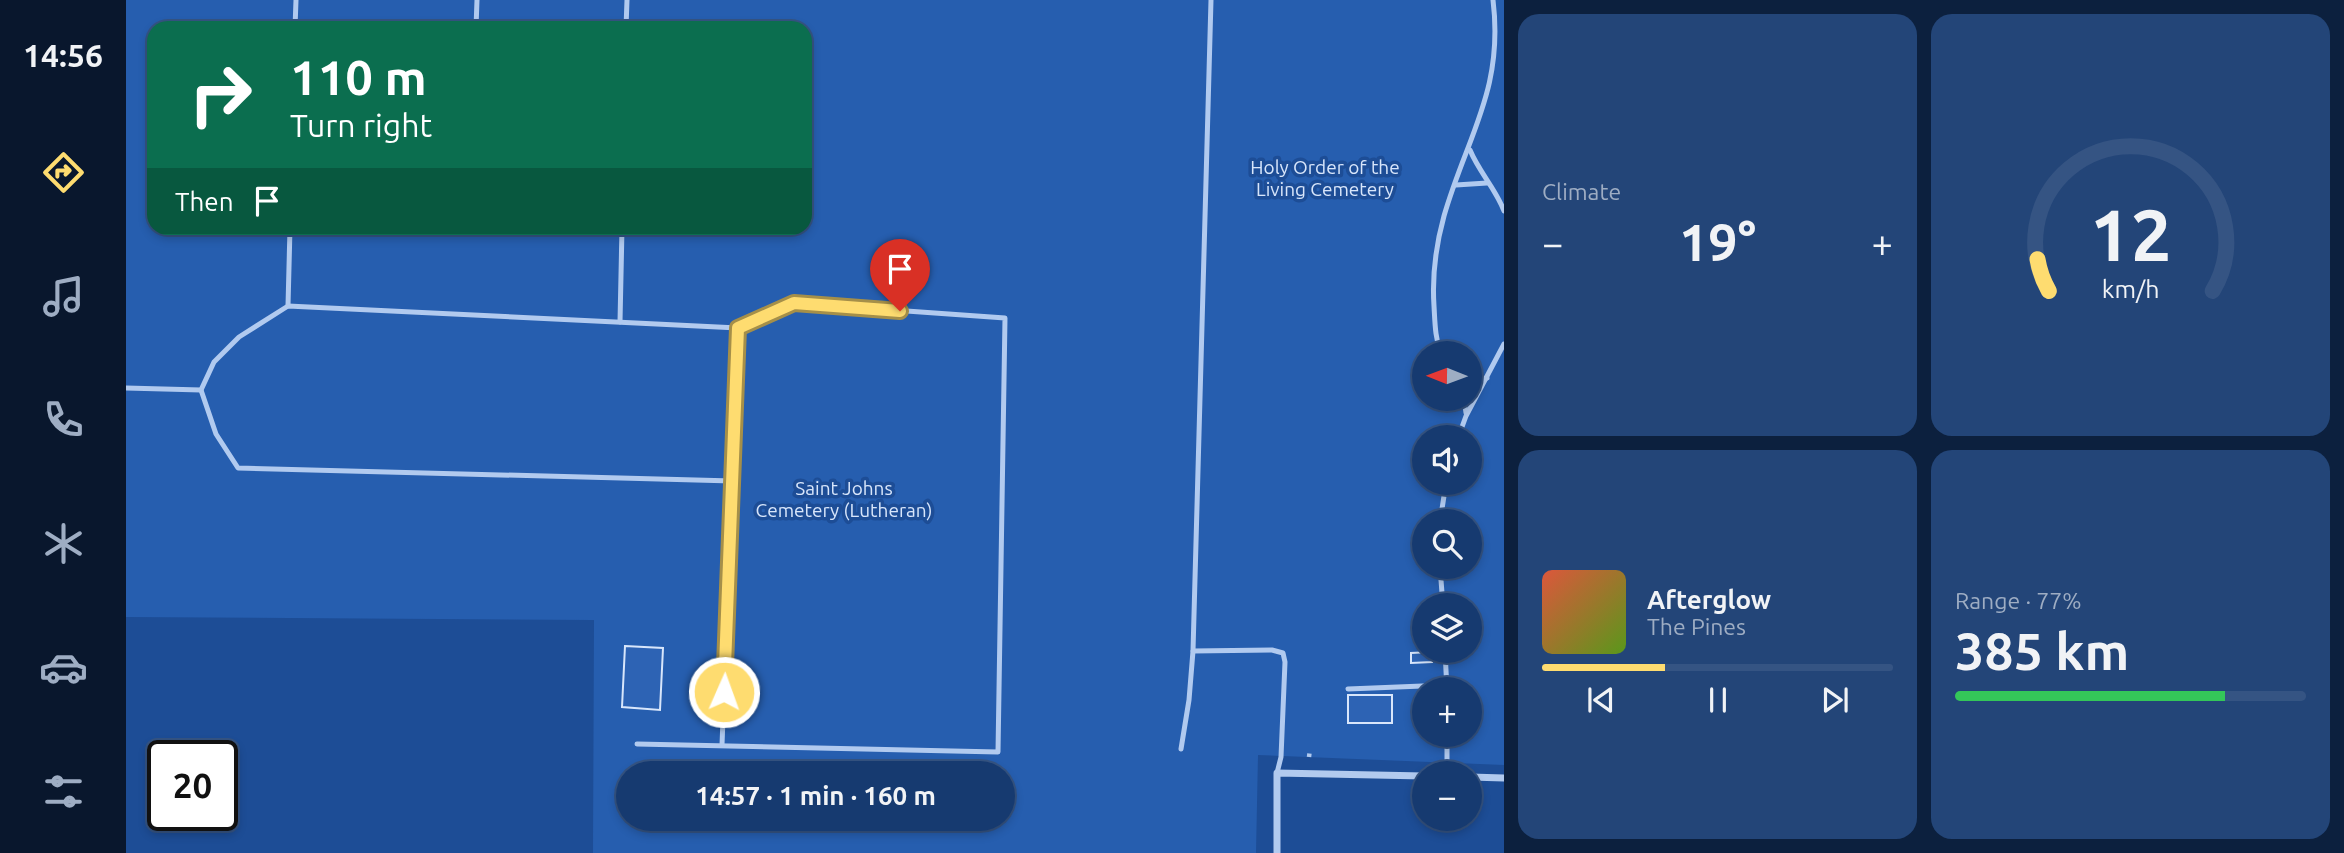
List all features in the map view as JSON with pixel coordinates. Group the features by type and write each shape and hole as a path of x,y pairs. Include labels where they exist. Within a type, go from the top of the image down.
{"street":[{"path":"1277,853 1277,773 1412,776"},
{"path":"1482,778 1504,778"}],"lane":[{"path":"295,21 296,0"},
{"path":"476,21 477,0"},
{"path":"626,21 627,0"},
{"path":"1181,749 1193,651 1211,0"},
{"path":"1436,341 1433,287 1438,242 1445,214 1488,102 1495,76 1497,41 1493,0"},
{"path":"1470,150 1477,167 1504,211"},
{"path":"1456,185 1488,183"},
{"path":"288,306 290,235"},
{"path":"620,322 622,235"},
{"path":"637,744 998,752 1005,318 794,303 738,328 288,306 239,337 214,362 201,390 216,434 238,468 733,481"},
{"path":"722,745 738,328"},
{"path":"1463,425 1504,344"},
{"path":"1482,379 1487,378"},
{"path":"126,388 201,390"},
{"path":"1465,411 1466,416"},
{"path":"1193,651 1272,650 1283,653 1282,748 1277,773"},
{"path":"1348,689 1412,688"}],"path":[{"path":"1310,749 1310,757"}],"green space":[{"name":"Saint Johns Cemetery (Lutheran)","path":"126,0 1504,0 1504,765 1482,764 1482,761 1412,761 1258,755 1256,853 593,853 594,620 126,617"}],"building":[{"path":"625,646 663,648 660,710 622,707"},
{"path":"1348,695 1392,695 1392,723 1348,723"}],"route":[{"path":"724,692 738,328 794,303 900,311"}],"park label":[{"name":"Holy Order of the Living Cemetery","path":"1325,178"}]}
